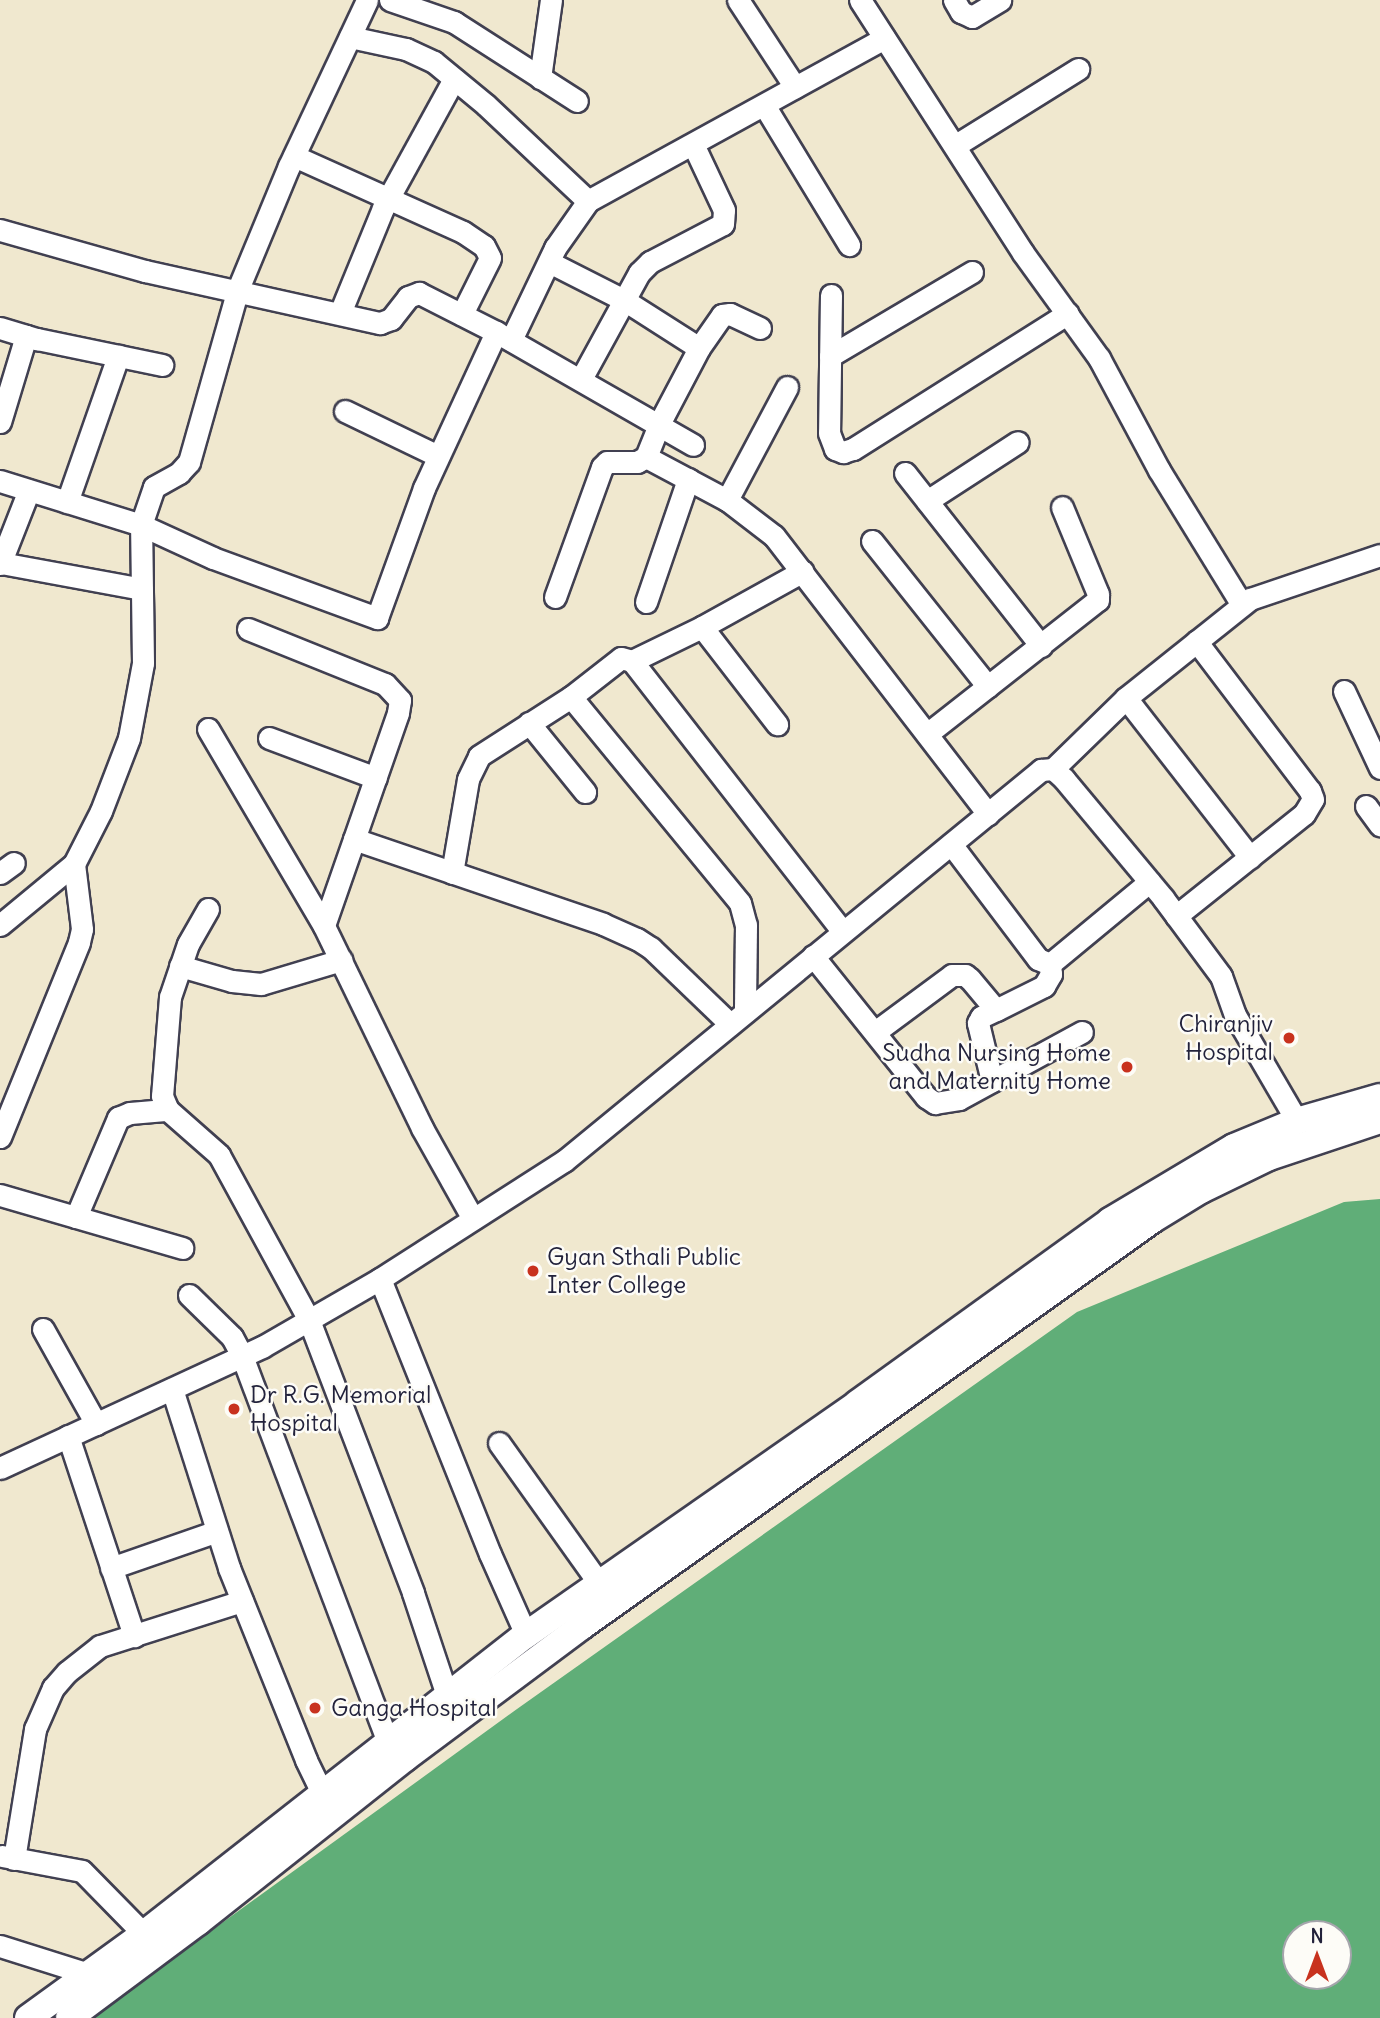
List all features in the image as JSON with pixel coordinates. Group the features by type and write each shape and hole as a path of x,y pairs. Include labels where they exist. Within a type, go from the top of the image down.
{"main road":[{"path":"28,2018 144,1934 526,1635 858,1403 1110,1221 1234,1147 1297,1121 1380,1097"},
{"path":"69,2018 198,1922 405,1758 582,1626 1152,1220 1201,1190 1269,1157 1380,1120"}],"street":[{"path":"0,925 74,864 101,811 129,738 143,663 141,525 155,487 179,473 188,462 238,289 294,156 367,0"},
{"path":"390,0 454,22 577,101"},
{"path":"541,78 551,0"},
{"path":"738,0 795,87"},
{"path":"860,0 956,145 1023,253 1100,358 1159,470 1242,605"},
{"path":"954,0 961,12 972,17 1000,0"},
{"path":"350,37 422,54 454,79 588,201"},
{"path":"0,481 141,525 213,558 377,618 438,456 567,228 588,201 884,38"},
{"path":"956,145 1078,69"},
{"path":"340,313 361,257 389,198 454,79"},
{"path":"764,105 849,245"},
{"path":"581,379 639,273 650,262 723,224 724,210 693,144"},
{"path":"294,156 463,232 488,251 489,258 462,314"},
{"path":"0,230 145,271 387,322 408,296 419,293 504,336 693,445"},
{"path":"549,262 624,300 699,348"},
{"path":"830,356 972,272"},
{"path":"831,295 829,433 835,449 843,452 853,449 1068,313"},
{"path":"555,597 602,467 614,460 637,462 646,457 659,424 699,348 722,315 730,314 761,328"},
{"path":"0,328 162,365"},
{"path":"0,422 26,336"},
{"path":"67,502 118,356"},
{"path":"727,500 787,387"},
{"path":"345,411 438,456"},
{"path":"927,501 1018,442"},
{"path":"646,457 727,500 774,536 988,814"},
{"path":"905,472 1041,646"},
{"path":"646,602 688,479"},
{"path":"29,490 0,564 142,589"},
{"path":"927,734 1098,600 1098,594 1062,507"},
{"path":"872,541 988,687"},
{"path":"0,1468 242,1356 309,1320 380,1279 564,1161 988,814 1030,776 1041,770 1053,769 1126,698 1242,605 1262,595 1380,555"},
{"path":"632,661 702,627 803,571"},
{"path":"702,627 777,724"},
{"path":"248,629 385,684 396,692 400,700 398,713 324,926"},
{"path":"1176,916 1304,814 1313,799 1310,791 1196,641"},
{"path":"452,873 472,765 489,748 571,697 621,658 632,661 843,932"},
{"path":"1344,691 1380,768"},
{"path":"571,697 740,904 746,925 738,1018"},
{"path":"1126,698 1250,857"},
{"path":"529,723 585,792"},
{"path":"208,729 324,926 422,1128 473,1219"},
{"path":"269,738 376,778"},
{"path":"1053,769 1149,882 1221,976 1235,1015 1297,1121"},
{"path":"1366,806 1380,825"},
{"path":"354,839 603,924 637,939 738,1018"},
{"path":"951,844 1038,959 1050,964"},
{"path":"0,1137 79,942 82,929 74,864"},
{"path":"1050,964 1149,882"},
{"path":"208,909 188,944 170,997 162,1096 168,1110 219,1155 309,1320 413,1593 448,1698"},
{"path":"813,956 926,1097 935,1103 959,1099 1082,1032"},
{"path":"180,966 232,981 261,984 341,960"},
{"path":"992,1081 978,1023 981,1017 1044,986 1051,974 1050,964"},
{"path":"874,1032 952,975 959,974 970,979 996,1010"},
{"path":"76,1217 118,1118 130,1113 168,1110"},
{"path":"0,1195 182,1248"},
{"path":"380,1279 489,1554 526,1635"},
{"path":"189,1295 232,1337 242,1356 388,1743"},
{"path":"43,1329 96,1424"},
{"path":"172,1389 242,1601 306,1760 323,1795"},
{"path":"68,1436 134,1636"},
{"path":"499,1443 599,1584"},
{"path":"111,1568 217,1531"},
{"path":"144,1934 82,1871 7,1857 35,1729 43,1705 67,1672 100,1646 242,1601"},
{"path":"0,1947 89,1974"}],"green space":[{"path":"1380,1199 1380,2018 91,2018 517,1709 1077,1312 1344,1202"}],"place":[{"name":"Chiranjiv Hospital","path":"1289,1038"},
{"name":"Sudha Nursing Home and Maternity Home","path":"1127,1067"},
{"name":"Gyan Sthali Public Inter College","path":"533,1271"},
{"name":"Dr R.G. Memorial Hospital","path":"234,1409"},
{"name":"Ganga Hospital","path":"315,1708"}]}
